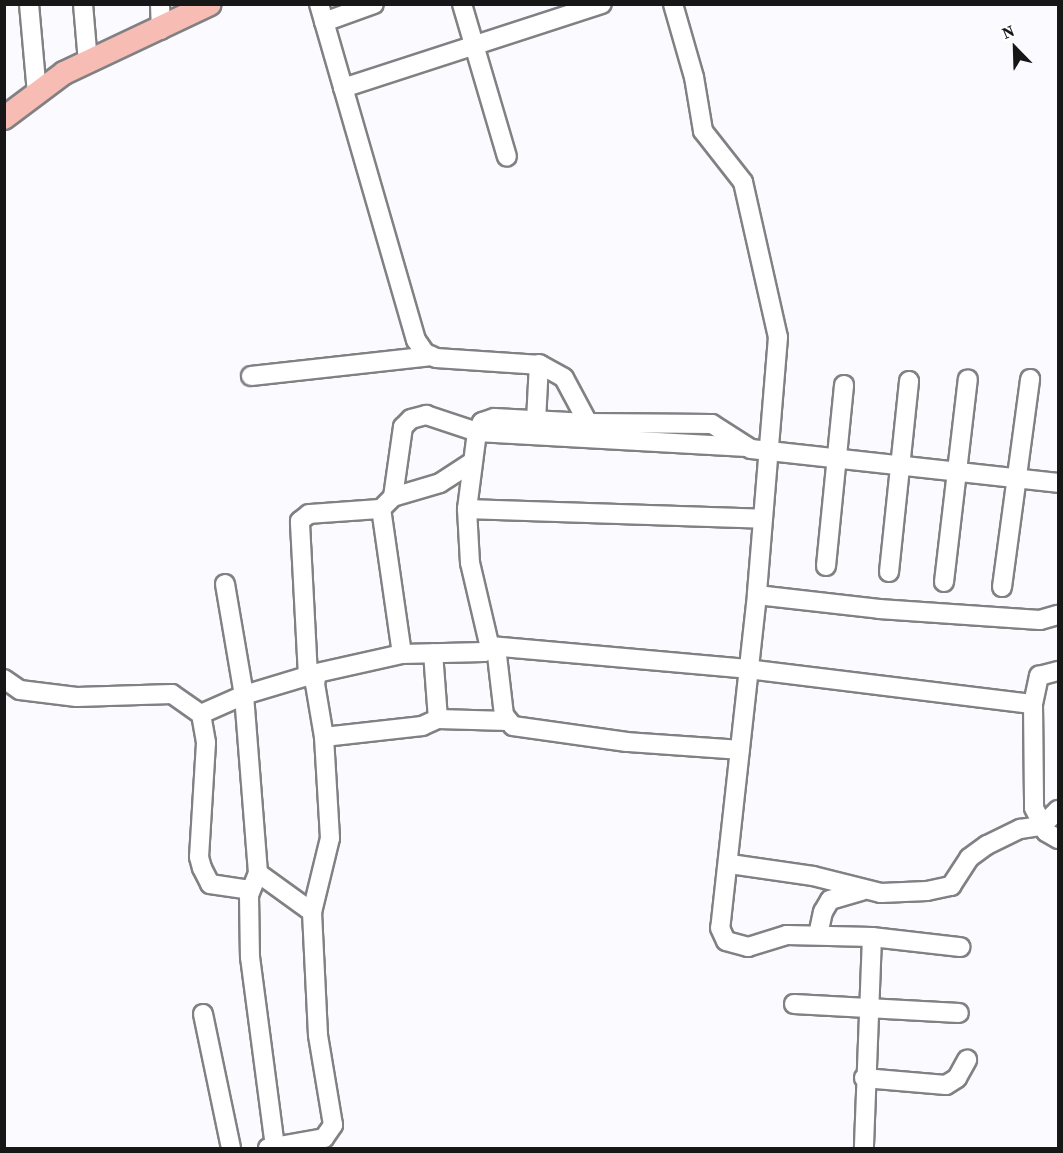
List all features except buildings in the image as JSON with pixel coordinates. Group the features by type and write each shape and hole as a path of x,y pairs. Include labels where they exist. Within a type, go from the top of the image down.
{"main road":[{"path":"4,118 64,73 161,30 210,4"}],"street":[{"path":"30,4 37,94"},
{"path":"83,4 88,62"},
{"path":"160,4 161,30"},
{"path":"374,4 322,13 416,340 424,353 432,356"},
{"path":"462,4 477,45 507,157"},
{"path":"343,88 602,4"},
{"path":"673,4 694,77 703,131 743,182 776,314 779,358 767,449 757,595 747,669 730,864 720,928 726,941 748,947 787,935 872,937 960,947"},
{"path":"251,376 432,356 539,364 564,378 588,423"},
{"path":"536,421 539,364"},
{"path":"945,582 968,379"},
{"path":"1002,587 1030,379"},
{"path":"889,572 909,381"},
{"path":"826,566 844,385"},
{"path":"402,654 387,503 405,423 426,415 477,432 748,447 1059,483"},
{"path":"508,721 504,715 494,647 470,563 467,508 471,463 477,432 482,422 494,418 588,423 712,424 748,447"},
{"path":"225,584 244,695 254,881 250,957 272,1148 324,1138 333,1130 318,1035 312,912 330,838 324,736 313,675 300,521 309,514 387,503 441,483 471,463"},
{"path":"467,508 762,519"},
{"path":"757,595 879,609 1040,620 1059,615"},
{"path":"201,714 244,695 313,675 402,654 484,652 494,647 747,669 1033,704"},
{"path":"433,652 438,719"},
{"path":"1059,671 1039,676 1033,704 1034,808 1042,826 1059,839"},
{"path":"4,680 20,690 77,697 172,694 201,714 206,742 199,857 202,868 213,886 254,881 312,912"},
{"path":"324,736 422,726 438,719 508,721 532,730 740,750"},
{"path":"730,864 813,876 867,889 900,893 946,888 951,886 969,858 987,845 1020,829 1042,826 1059,810"},
{"path":"818,935 823,912 830,900 867,889"},
{"path":"864,1149 864,1078 872,937"},
{"path":"794,1004 959,1013"},
{"path":"203,1014 231,1149"},
{"path":"864,1078 946,1085 957,1078 967,1060"}]}
